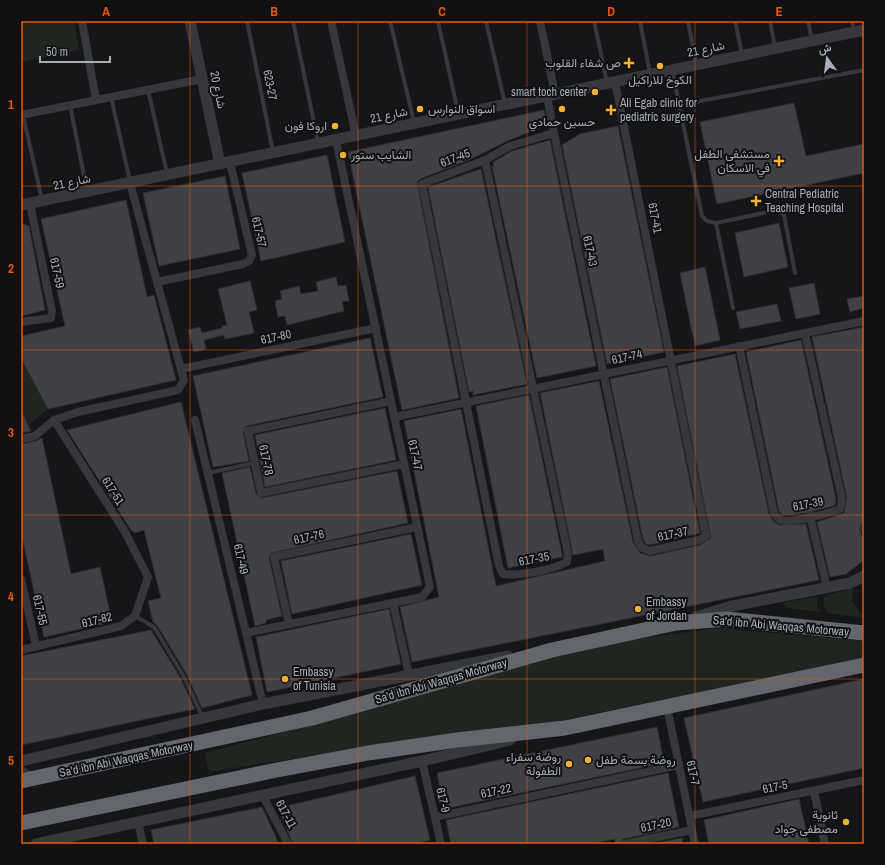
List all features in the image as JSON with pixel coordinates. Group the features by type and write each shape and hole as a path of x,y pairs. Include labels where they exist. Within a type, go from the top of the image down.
{"highway":[{"name":"Sa'd ibn Abi Waqqas Motorway","path":"23,770 205,742 312,718 552,650 676,623 726,619 864,633"},
{"path":"21,823 215,782 368,753 456,740 565,728 864,665"}],"street":[{"path":"82,21 96,100"},
{"name":"شارع 20","path":"190,21 202,79 225,163"},
{"path":"331,21 356,136"},
{"name":"617-43","path":"540,21 551,95 554,133 604,374"},
{"name":"شارع 21","path":"25,204 672,70 858,29"},
{"path":"22,114 202,79"},
{"name":"617-41","path":"611,82 672,360"},
{"path":"486,160 510,146 554,133"},
{"name":"617-47","path":"246,633 422,597 430,587 336,140"},
{"name":"617-45","path":"465,402 422,184 486,160 534,389"},
{"name":"617-57","path":"157,282 243,264 249,261 252,255 225,163"},
{"path":"21,440 36,436 54,420 78,412 178,390 184,380 130,183"},
{"name":"617-59","path":"21,322 51,318 52,311 25,204"},
{"name":"617-74","path":"395,417 864,321"},
{"name":"617-80","path":"181,369 376,328"},
{"name":"617-39","path":"740,346 774,514 780,520 787,521 840,509 842,499 805,333"},
{"name":"617-37","path":"604,374 638,541 642,548 650,551 699,540 706,536 672,360"},
{"name":"617-35","path":"465,402 499,566 503,574 513,575 559,567 566,562 568,554 534,389"},
{"name":"617-78","path":"391,401 248,431 254,463 261,493 404,464"},
{"name":"617-51","path":"54,420 124,532 148,577 135,616"},
{"name":"617-49","path":"195,420 263,704"},
{"path":"810,516 827,588"},
{"name":"617-76","path":"289,624 274,557 417,526"},
{"path":"676,623 732,606 827,588 850,582 864,576"},
{"name":"617-55","path":"21,578 36,646"},
{"path":"393,603 409,674"},
{"name":"617-82","path":"21,650 121,626 135,616"},
{"path":"23,770 34,758 263,704 409,674 552,650"},
{"name":"617-7","path":"667,707 695,844"},
{"path":"36,844 263,796 565,728"},
{"name":"617-9","path":"422,761 441,844"},
{"name":"617-22","path":"435,817 679,765"},
{"name":"617-5","path":"690,816 864,780"},
{"path":"814,791 825,844"},
{"name":"617-11","path":"263,796 288,844"},
{"path":"138,822 143,844"},
{"name":"617-20","path":"624,844 692,830"}],"lane":[{"name":"623-27","path":"247,21 273,153"},
{"path":"293,21 318,144"},
{"path":"390,21 415,123"},
{"path":"438,21 458,114"},
{"path":"486,21 505,104"},
{"path":"594,21 611,82"},
{"path":"640,21 650,74"},
{"path":"688,21 696,64"},
{"path":"735,21 742,55"},
{"path":"770,21 775,48"},
{"path":"808,21 812,40"},
{"path":"672,70 702,216 707,221 716,223 779,211 784,215 795,273"},
{"path":"679,105 864,70"},
{"path":"148,90 167,175"},
{"path":"111,97 130,183"},
{"path":"70,105 87,192"},
{"path":"22,114 42,201"},
{"path":"716,223 733,308"},
{"path":"208,473 254,463"},
{"path":"135,616 154,627 183,674 204,718"}],"shaded area":[{"path":"21,21 74,21 79,50 21,62"},
{"path":"21,358 48,409 29,425 21,410"},
{"path":"853,588 852,601 864,618 827,613 824,605 824,596"},
{"path":"817,597 817,607 821,612 786,608 783,605 785,602"},
{"path":"719,628 864,641 864,658 549,723 335,752 209,772 205,753 353,714 537,661 639,638"}],"building":[{"path":"794,103 806,156 864,144 864,173 717,204 700,122"},
{"path":"544,110 547,125 507,141 469,160 420,179 417,182 459,398 402,410 348,152"},
{"path":"618,126 664,352 607,364 562,145 580,134"},
{"path":"550,140 596,366 537,378 492,166 494,166 493,162 512,151"},
{"path":"327,155 345,242 261,261 242,173"},
{"path":"481,169 527,384 473,395 473,391 469,392 428,187"},
{"path":"225,176 240,249 159,266 143,193"},
{"path":"126,200 147,297 154,295 176,380 48,409 21,358 21,336 65,326 41,219"},
{"path":"21,223 29,226 45,310 21,316"},
{"path":"779,223 788,267 744,277 735,233"},
{"path":"705,267 720,340 695,346 680,273"},
{"path":"336,277 338,286 346,285 349,301 342,301 344,311 287,325 285,316 278,317 275,301 282,299 280,291 299,286 301,294 318,291 316,282"},
{"path":"250,281 257,310 249,312 254,333 225,339 224,335 204,340 206,349 194,352 188,330 200,327 202,333 222,328 222,326 227,325 218,289"},
{"path":"814,283 820,314 796,319 789,288"},
{"path":"864,296 864,308 850,312 847,299"},
{"path":"777,304 781,321 740,329 736,312"},
{"path":"864,327 864,525 861,525 860,528 861,535 864,536 864,560 846,574 830,577 817,522 844,513 847,498 812,337"},
{"path":"370,338 383,397 246,426 243,432 249,461 213,467 193,376"},
{"path":"801,340 836,499 835,505 833,506 806,513 782,515 779,511 746,352"},
{"path":"735,354 769,514 774,522 780,525 806,524 819,580 412,662 400,607 439,597 404,421 461,409 496,586 605,561 603,549 573,555 540,393 599,381 633,542 640,553 651,556 700,545 711,538 677,366"},
{"path":"667,367 700,533 650,545 646,544 643,539 610,379"},
{"path":"529,395 562,557 508,568 476,406"},
{"path":"181,402 252,695 202,708 186,673 157,625 153,622 148,601 161,598 144,530 135,533 131,530 67,430"},
{"path":"385,408 396,460 265,487 255,435"},
{"path":"21,410 31,431 21,433"},
{"path":"42,438 71,574 100,567 112,622 44,637 21,532 21,444 36,441"},
{"path":"250,467 256,494 262,498 397,471 408,523 271,553 269,558 282,616 266,620 266,623 255,626 222,473"},
{"path":"411,534 422,585 292,614 281,561"},
{"path":"389,609 401,664 267,692 256,637"},
{"path":"151,630 180,677 195,709 21,745 21,656"},
{"path":"864,679 864,768 703,802 684,718"},
{"path":"657,727 664,763 444,809 437,773"},
{"path":"668,773 679,827 623,839 619,844 615,844 615,839 589,844 451,844 446,820"},
{"path":"415,776 430,840 415,844 293,844 278,808"},
{"path":"799,799 809,844 709,844 704,820"},
{"path":"262,807 278,842 270,844 154,844 151,830"},
{"path":"682,838 683,844 651,844"}],"tunnel":[{"path":"21,778 28,768"}],"place":[{"name":"ص شفاء القلوب","path":"629,63"},
{"name":"الكوخ للاراكيل","path":"660,66"},
{"name":"smart toch center","path":"595,92"},
{"name":"اسواق النوارس","path":"420,109"},
{"name":"حسين حمادي","path":"562,109"},
{"name":"Ali Egab clinic for pediatric surgery","path":"611,110"},
{"name":"اروكا فون","path":"335,126"},
{"name":"الشايب ستور","path":"343,155"},
{"name":"مستشفى الطفل في الاسكان","path":"779,161"},
{"name":"Central Pediatric Teaching Hospital","path":"756,201"},
{"name":"Embassy of Jordan","path":"638,609"},
{"name":"Embassy of Tunisia","path":"285,679"},
{"name":"روضة بسمة طفل","path":"588,760"},
{"name":"روضة سفراء الطفولة","path":"569,764"},
{"name":"ثانوية مصطفى جواد","path":"846,822"}]}
